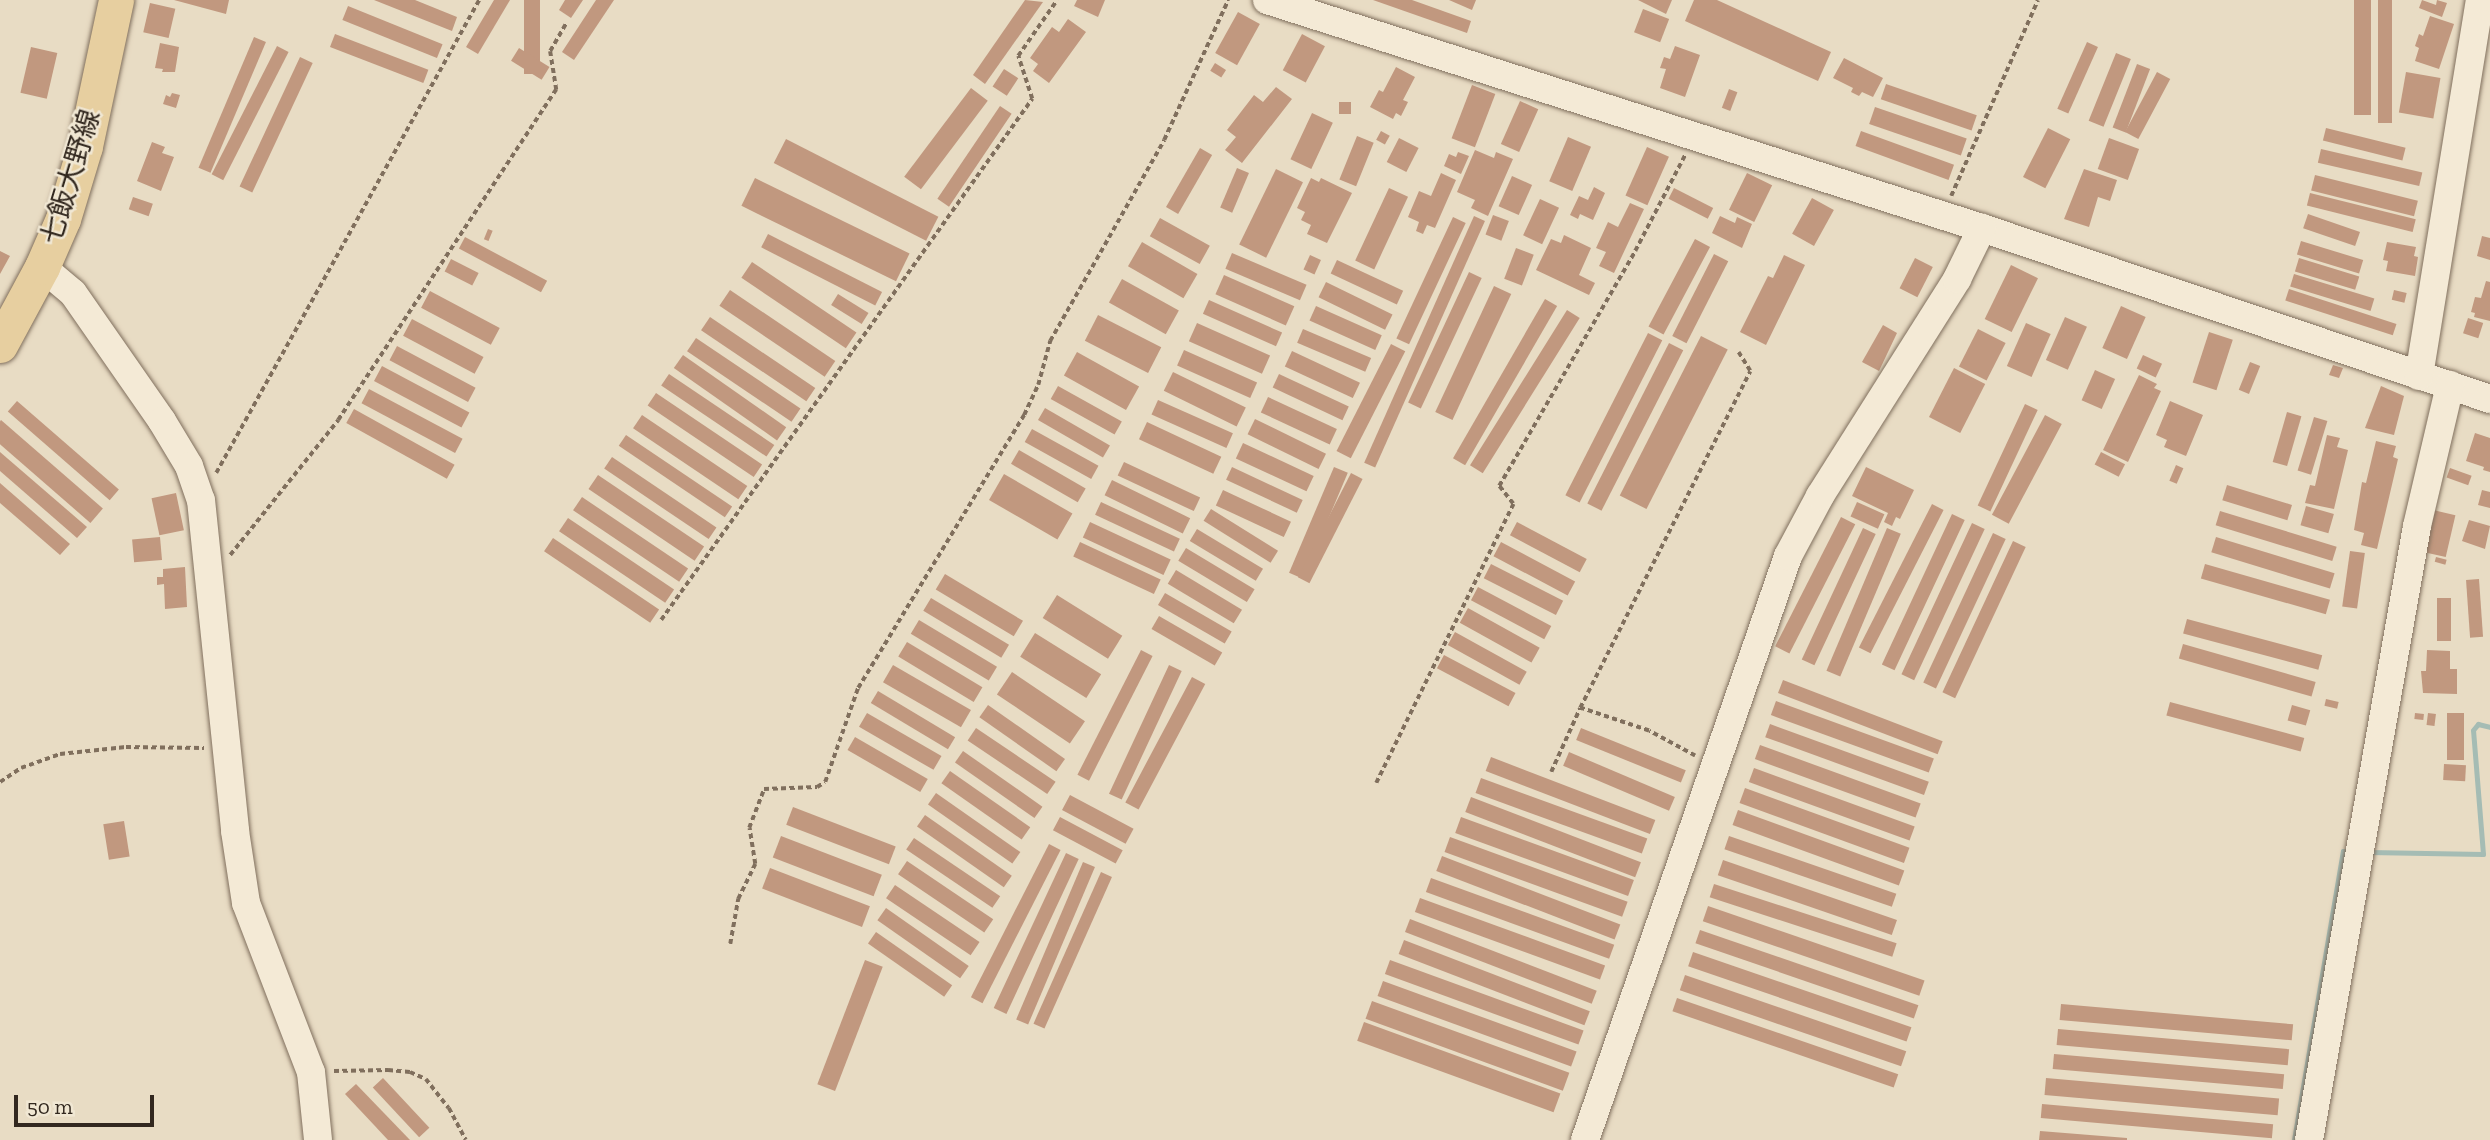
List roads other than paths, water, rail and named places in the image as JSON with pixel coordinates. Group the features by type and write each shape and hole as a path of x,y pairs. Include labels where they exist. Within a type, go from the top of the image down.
{"main road":[{"name":"七飯大野線","path":"0,345 42,267 63,219 85,146 116,0"}],"street":[{"path":"1267,0 1982,228 2490,400"},
{"path":"2419,376 2480,0"},
{"path":"1585,1140 1788,556 1820,496 1957,279 1982,228"},
{"path":"42,267 73,293 162,421 189,466 201,500 246,904 311,1072 318,1140"},
{"path":"2309,1140 2417,526 2449,386"}],"waterway":[{"path":"2368,852 2483,854 2473,730 2478,724 2490,727"},
{"path":"2294,1140 2343,851 2352,851"}]}
